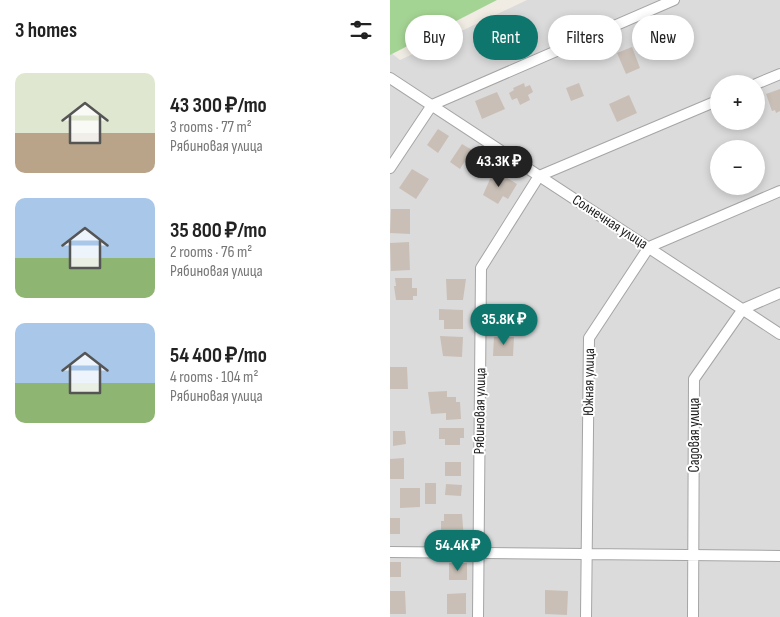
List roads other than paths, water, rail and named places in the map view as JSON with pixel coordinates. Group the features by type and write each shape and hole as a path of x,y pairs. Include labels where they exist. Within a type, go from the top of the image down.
{"street":[{"path":"390,168 432,105 674,0"},
{"path":"765,80 780,74"},
{"name":"Солнечная улица","path":"390,78 780,334"},
{"path":"539,176 710,104"},
{"name":"Рябиновая улица","path":"478,617 481,268 539,176"},
{"path":"649,247 780,191"},
{"name":"Южная улица","path":"586,617 589,338 649,247"},
{"path":"743,309 780,293"},
{"name":"Садовая улица","path":"693,617 694,379 743,309"},
{"path":"390,552 780,556"}]}
